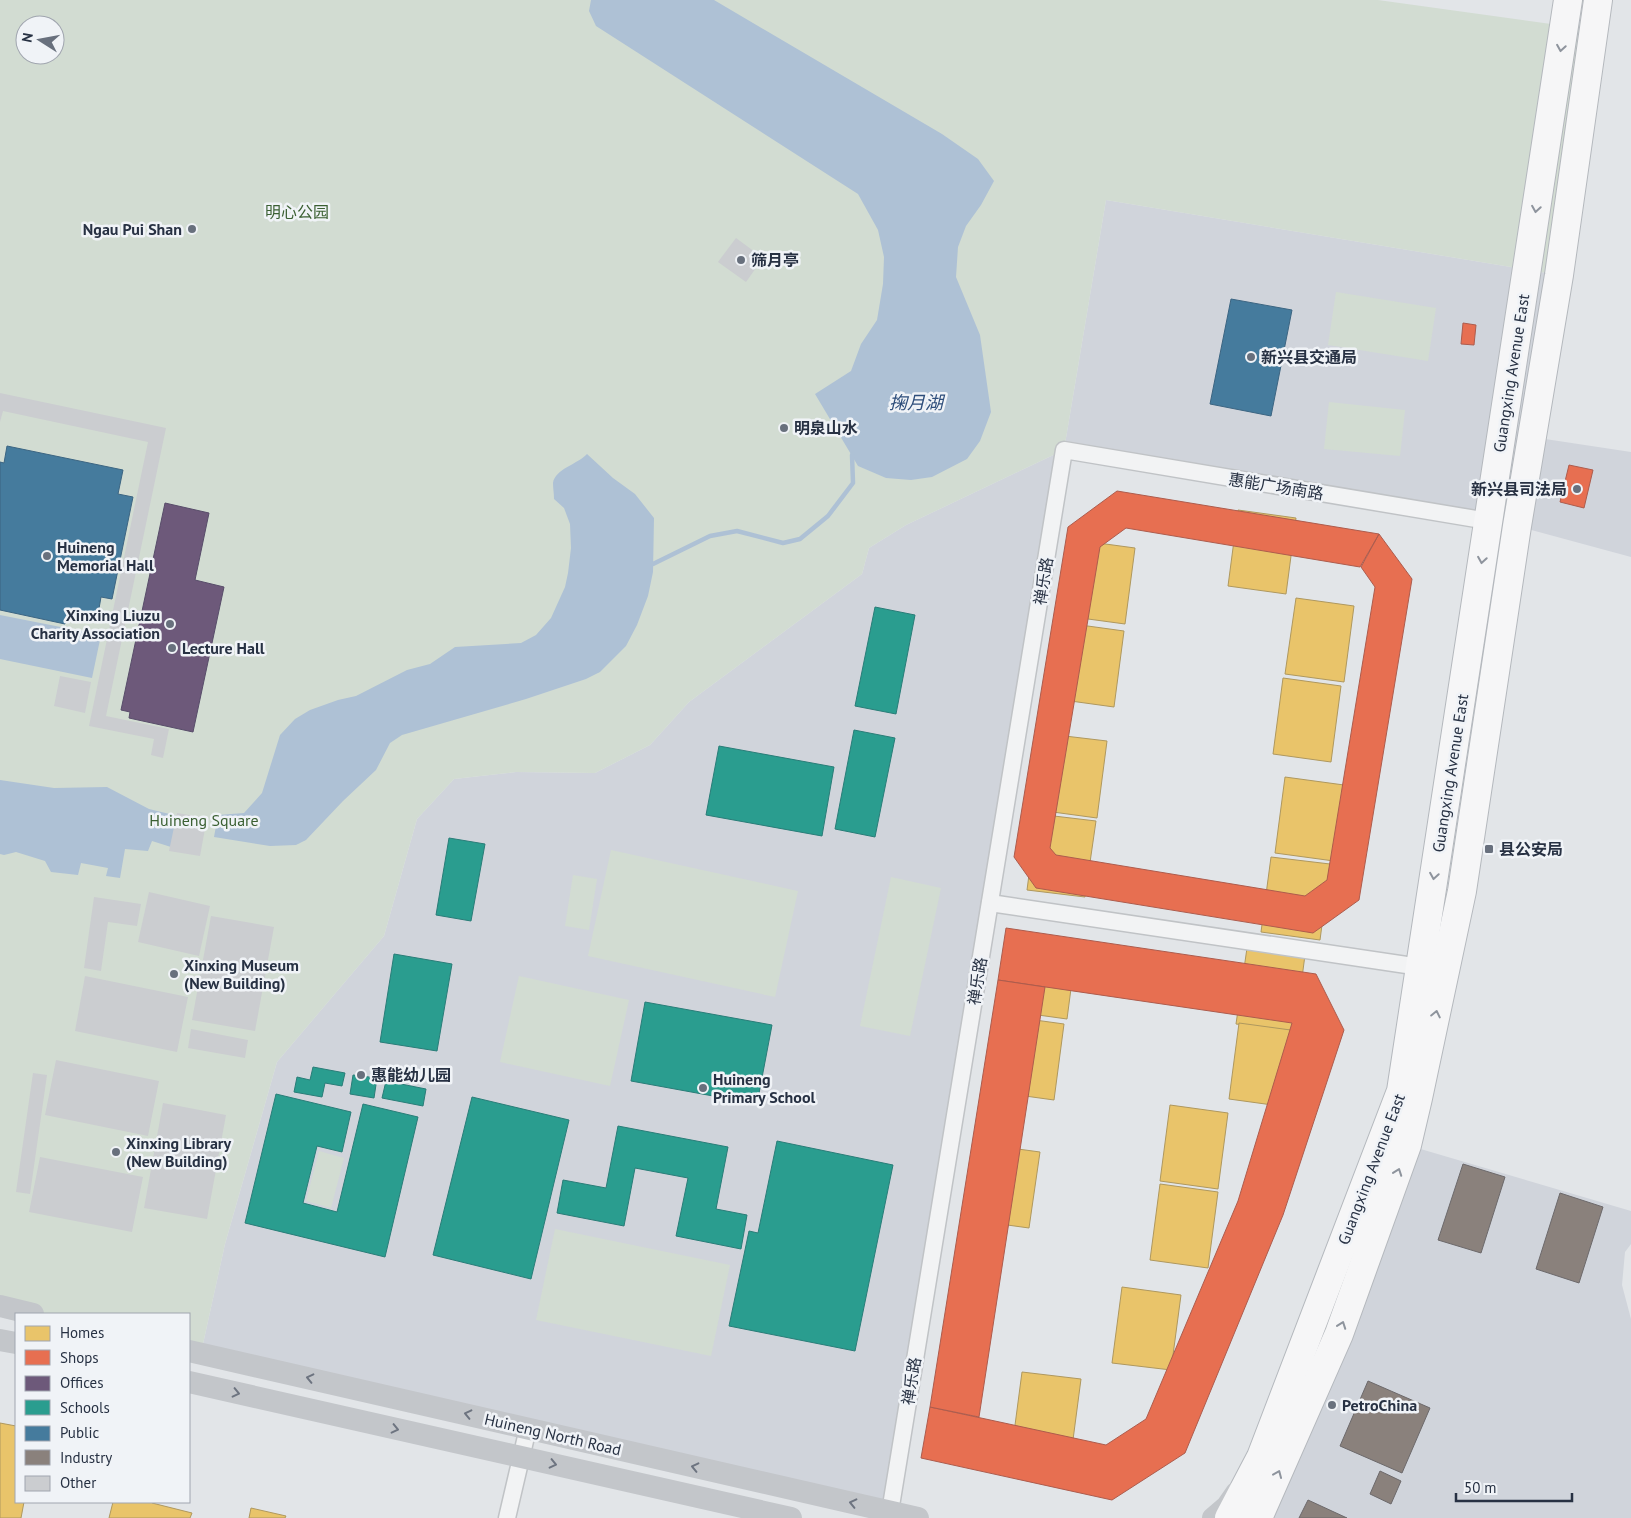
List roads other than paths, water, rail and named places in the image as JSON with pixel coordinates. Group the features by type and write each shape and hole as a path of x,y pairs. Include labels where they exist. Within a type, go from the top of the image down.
{"highway":[{"name":"Guangxing Avenue East","path":"1229,1518 1261,1457 1401,1091 1568,0"},
{"name":"Guangxing Avenue East","path":"1258,1518 1339,1334 1407,1145 1418,1098 1462,891 1517,526 1559,275 1598,0"}],"street":[{"name":"惠能广场南路","path":"1064,450 1488,521"},
{"name":"禅乐路","path":"890,1512 1064,450"},
{"path":"990,903 1420,966"},
{"path":"0,1306 29,1313"},
{"path":"0,1340 15,1343"},
{"name":"Huineng North Road","path":"190,1351 918,1518"},
{"name":"Huineng North Road","path":"190,1382 791,1518"},
{"path":"507,1518 528,1428"},
{"path":"1213,1518 1227,1506 1261,1457"}],"water":[{"name":"掬月湖","path":"591,0 714,0 942,134 978,159 994,181 981,205 966,226 958,247 956,277 980,335 991,412 980,441 967,459 932,477 911,480 886,478 858,466 815,394 851,371 861,344 877,320 883,284 884,257 878,230 858,194 596,26 589,11"},
{"path":"587,454 613,478 635,494 654,518 653,572 648,596 637,625 626,646 600,672 586,679 526,699 402,735 390,743 376,770 306,840 296,845 270,846 214,837 218,815 244,813 262,793 280,735 295,719 310,710 356,696 407,670 430,664 455,647 521,643 536,635 551,618 565,587 571,548 570,524 564,508 554,499 553,483 562,470"},
{"path":"0,615 101,635 92,678 0,659"},
{"path":"0,780 54,788 107,787 149,809 190,819 171,847 152,841 148,851 125,849 120,878 106,876 108,868 81,863 78,875 51,872 45,861 16,852 0,854"}],"waterway":[{"path":"653,564 710,536 737,531 783,543 800,539 828,516 853,483 852,455"}],"place":[{"name":"Ngau Pui Shan","path":"192,229"},
{"name":"筛月亭","path":"741,260"},
{"name":"新兴县交通局","path":"1251,357"},
{"name":"明泉山水","path":"784,428"},
{"name":"新兴县司法局","path":"1577,489"},
{"name":"Huineng Memorial Hall","path":"47,556"},
{"name":"Xinxing Liuzu Charity Association","path":"170,624"},
{"name":"Lecture Hall","path":"172,648"},
{"name":"县公安局","path":"1489,849"},
{"name":"Xinxing Museum (New Building)","path":"174,974"},
{"name":"惠能幼儿园","path":"361,1075"},
{"name":"Huineng Primary School","path":"703,1088"},
{"name":"Xinxing Library (New Building)","path":"116,1152"},
{"name":"PetroChina","path":"1332,1405"}],"park label":[{"name":"明心公园","path":"297,212"},
{"name":"Huineng Square","path":"204,820"}]}
